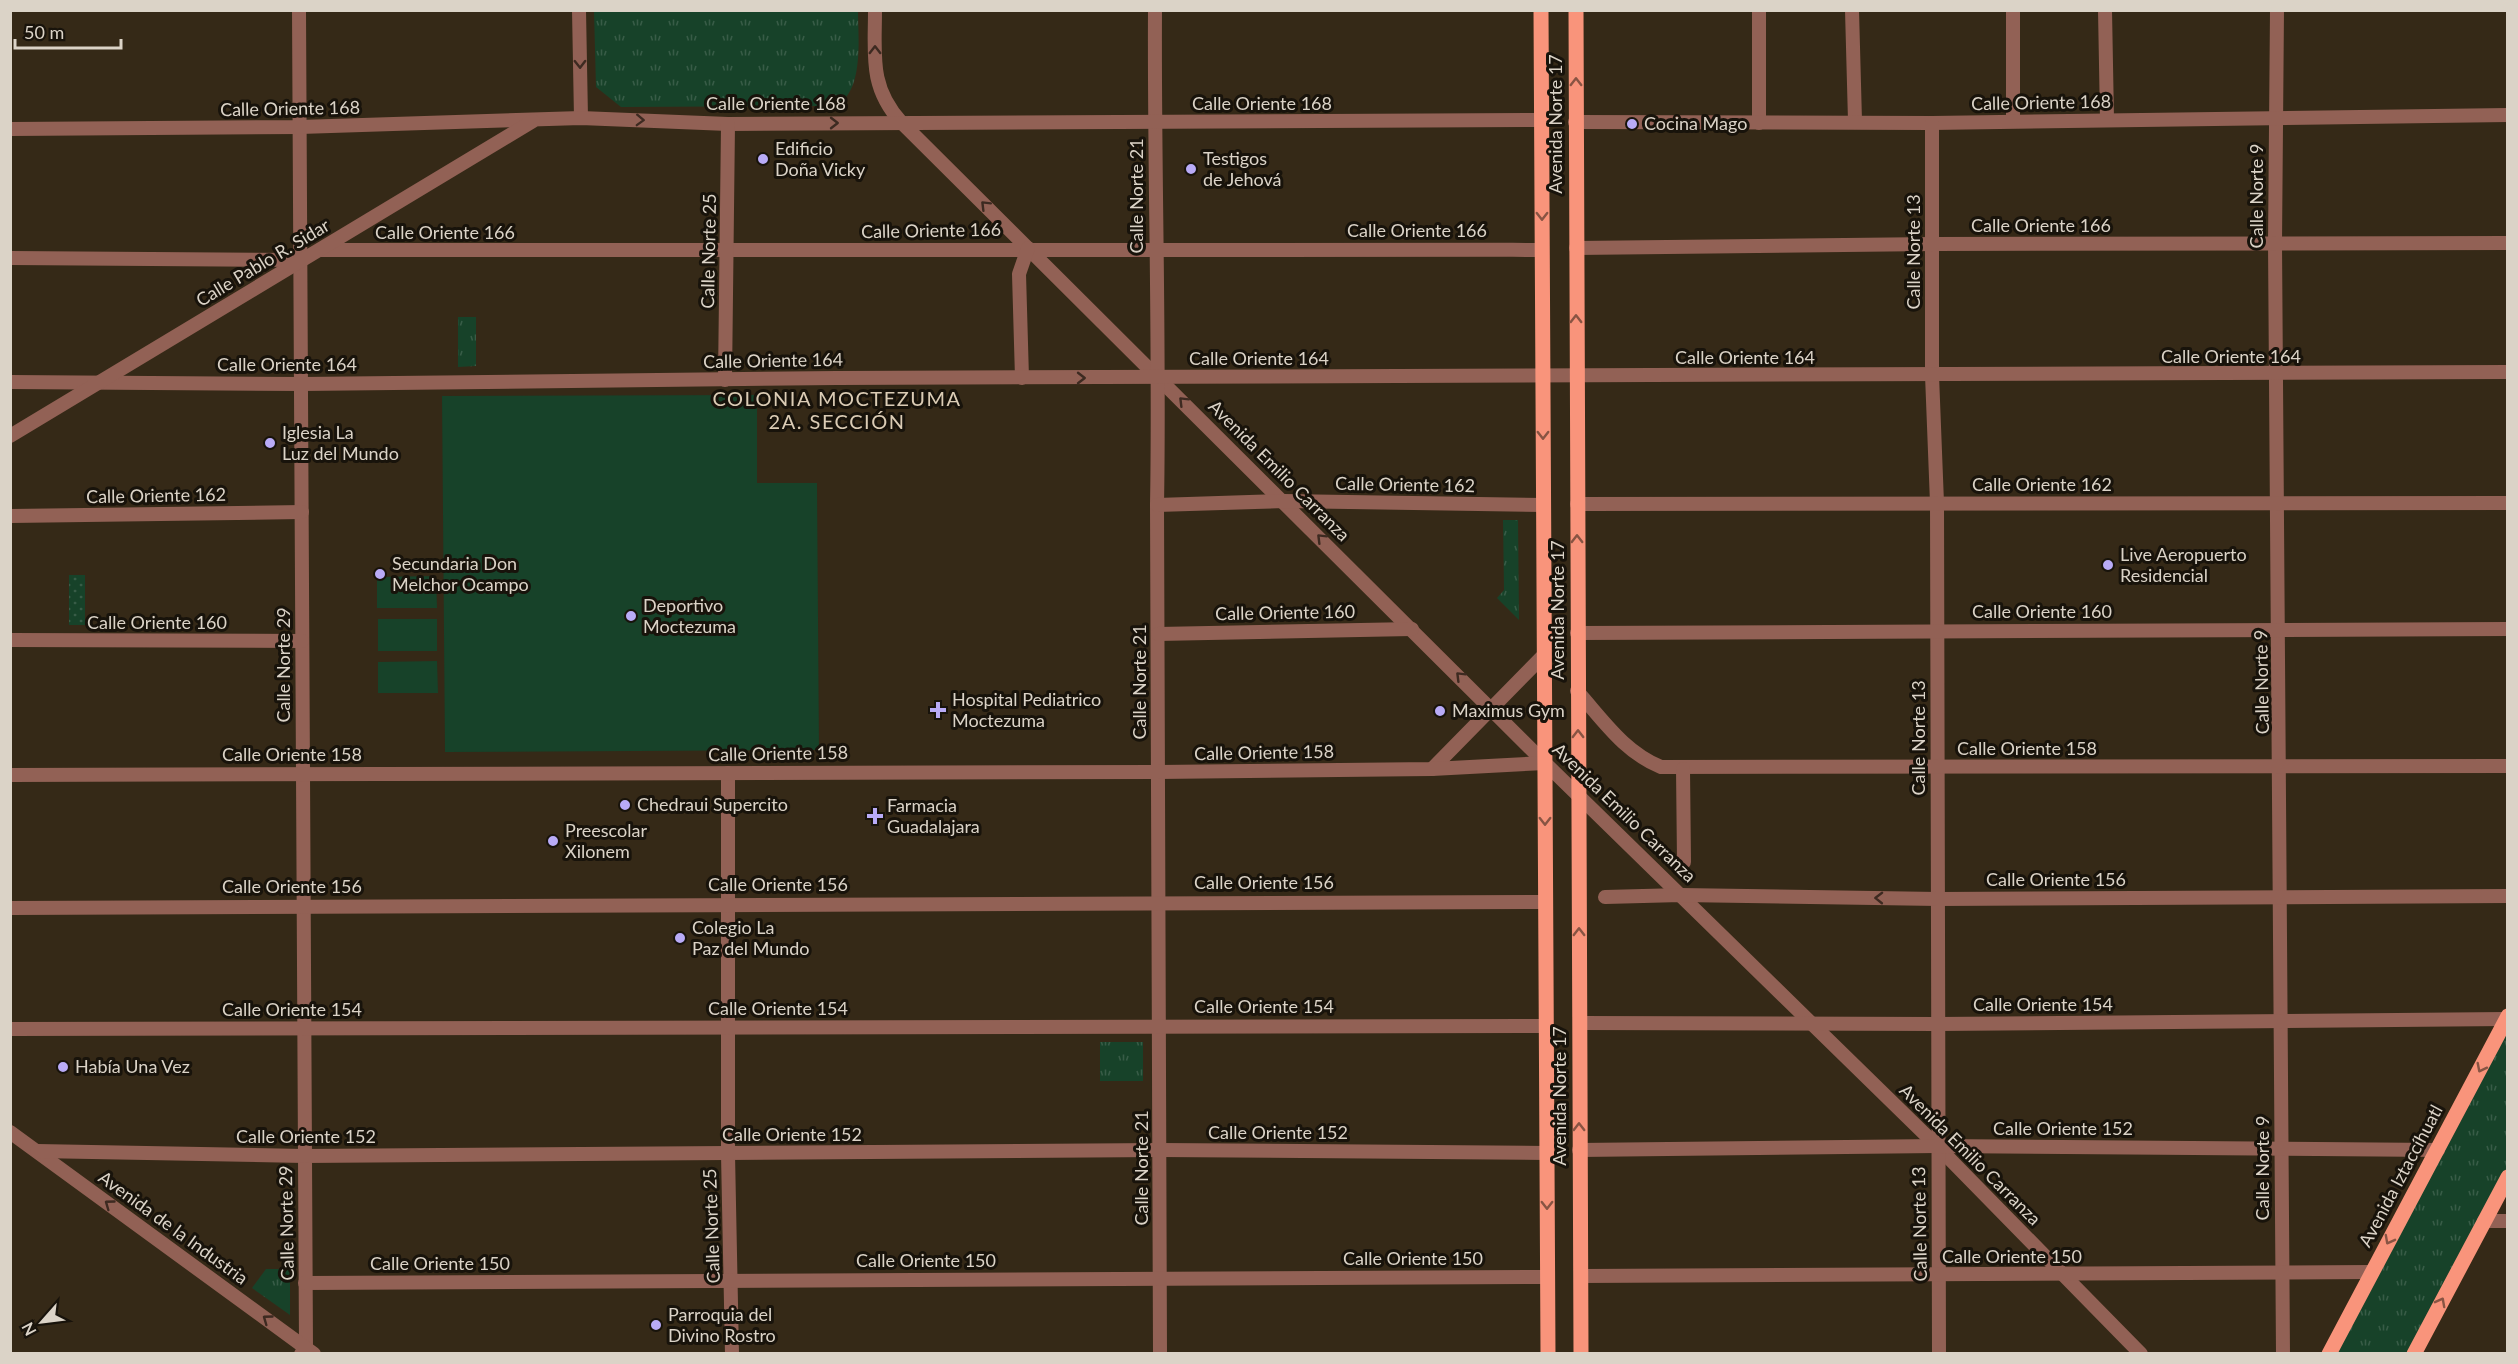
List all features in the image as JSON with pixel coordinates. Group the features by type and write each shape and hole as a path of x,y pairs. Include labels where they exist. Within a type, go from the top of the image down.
{"main road":[{"name":"Avenida Norte 17","path":"1541,10 1548,1353"},
{"name":"Avenida Norte 17","path":"1576,10 1581,1353"},
{"name":"Avenida Iztaccíhuatl","path":"2329,1353 2507,1017"},
{"path":"2414,1353 2508,1177"}],"street":[{"name":"Calle Norte 29","path":"299,10 304,1156 307,1351"},
{"path":"579,10 581,118"},
{"path":"875,10 875,77 883,96 901,122"},
{"name":"Calle Norte 21","path":"1155,10 1155,248 1159,378 1157,505 1160,1353"},
{"path":"1759,10 1760,123"},
{"path":"1852,10 1854,121"},
{"path":"2013,10 2013,121"},
{"path":"2105,10 2107,119"},
{"name":"Calle Norte 9","path":"2277,10 2275,117 2283,1353"},
{"name":"Calle Oriente 168","path":"1575,122 1932,123 2508,115"},
{"name":"Calle Oriente 168","path":"10,129 300,127 581,118 728,124 1542,120"},
{"name":"Calle Pablo R. Sidar","path":"10,436 535,120"},
{"name":"Avenida Emilio Carranza","path":"901,122 1412,628 1545,763 1578,792 1937,1146 2141,1353"},
{"name":"Calle Norte 13","path":"1932,123 1932,375 1937,503 1939,1353"},
{"name":"Calle Norte 25","path":"725,380 728,124"},
{"name":"Calle Oriente 166","path":"1576,248 1933,244 2508,243"},
{"path":"1022,378 1019,274 1028,248"},
{"name":"Calle Oriente 166","path":"320,250 728,252 1028,248 1542,250"},
{"path":"10,258 301,260"},
{"name":"Calle Oriente 164","path":"10,382 302,384 1022,378 2277,375 2508,372"},
{"name":"Calle Oriente 162","path":"1157,505 1284,501 1544,505"},
{"name":"Calle Oriente 162","path":"1577,504 2508,502"},
{"name":"Calle Oriente 162","path":"10,516 302,512"},
{"name":"Calle Oriente 160","path":"1158,634 1412,628"},
{"name":"Calle Oriente 160","path":"1577,633 2508,629"},
{"name":"Calle Oriente 160","path":"10,640 302,642"},
{"path":"1432,769 1544,655"},
{"name":"Calle Oriente 158","path":"1577,691 1625,745 1641,759 1661,767 1683,769 2508,766"},
{"name":"Calle Oriente 158","path":"10,775 1158,772 1432,769 1545,763"},
{"path":"1683,769 1684,861"},
{"name":"Calle Norte 25","path":"728,773 730,903 728,1154 732,1353"},
{"name":"Calle Oriente 156","path":"1605,897 1681,895 1938,899 2508,896"},
{"name":"Calle Oriente 156","path":"10,908 1160,901 1546,902"},
{"name":"Calle Oriente 154","path":"1580,1023 2280,1022 2507,1017"},
{"name":"Calle Oriente 154","path":"10,1029 1546,1026"},
{"name":"Avenida de la Industria","path":"10,1132 307,1351"},
{"name":"Calle Oriente 152","path":"1579,1150 1937,1146 2438,1150"},
{"name":"Calle Oriente 152","path":"37,1151 304,1156 1160,1150 1547,1153"},
{"path":"2484,1221 2508,1221"},
{"name":"Calle Oriente 150","path":"1581,1276 2372,1272"},
{"name":"Calle Oriente 150","path":"305,1283 1161,1277 1548,1277"}],"green space":[{"path":"594,11 858,11 855,79 843,101 832,106 621,107 596,87"},
{"path":"458,317 476,317 476,366 458,367"},
{"name":"Deportivo Moctezuma","path":"757,395 757,483 817,483 819,750 445,752 442,396"},
{"path":"1503,520 1518,520 1519,620 1497,598 1504,590"},
{"path":"69,575 85,575 85,625 69,625"},
{"path":"436,576 437,608 377,608 377,577"},
{"path":"378,619 437,619 437,651 378,651"},
{"path":"437,661 438,693 378,693 378,662"},
{"path":"2507,1027 2507,1168 2409,1353 2332,1354"},
{"path":"1100,1042 1143,1042 1143,1081 1100,1081"},
{"path":"266,1269 290,1269 290,1315 252,1288"}],"place":[{"name":"Cocina Mago","path":"1632,124"},
{"name":"Edificio Doña Vicky","path":"763,159"},
{"name":"Testigos de Jehová","path":"1191,169"},
{"name":"Iglesia La Luz del Mundo","path":"270,443"},
{"name":"Live Aeropuerto Residencial","path":"2108,565"},
{"name":"Secundaria Don Melchor Ocampo","path":"380,574"},
{"name":"Deportivo Moctezuma","path":"631,616"},
{"name":"Hospital Pediatrico Moctezuma","path":"938,710"},
{"name":"Maximus Gym","path":"1440,711"},
{"name":"Chedraui Supercito","path":"625,805"},
{"name":"Farmacia Guadalajara","path":"875,816"},
{"name":"Preescolar Xilonem","path":"553,841"},
{"name":"Colegio La Paz del Mundo","path":"680,938"},
{"name":"Había Una Vez","path":"63,1067"},
{"name":"Parroquia del Divino Rostro","path":"656,1325"}],"district":[{"name":"COLONIA MOCTEZUMA 2A. SECCIÓN","path":"837,410"}]}
